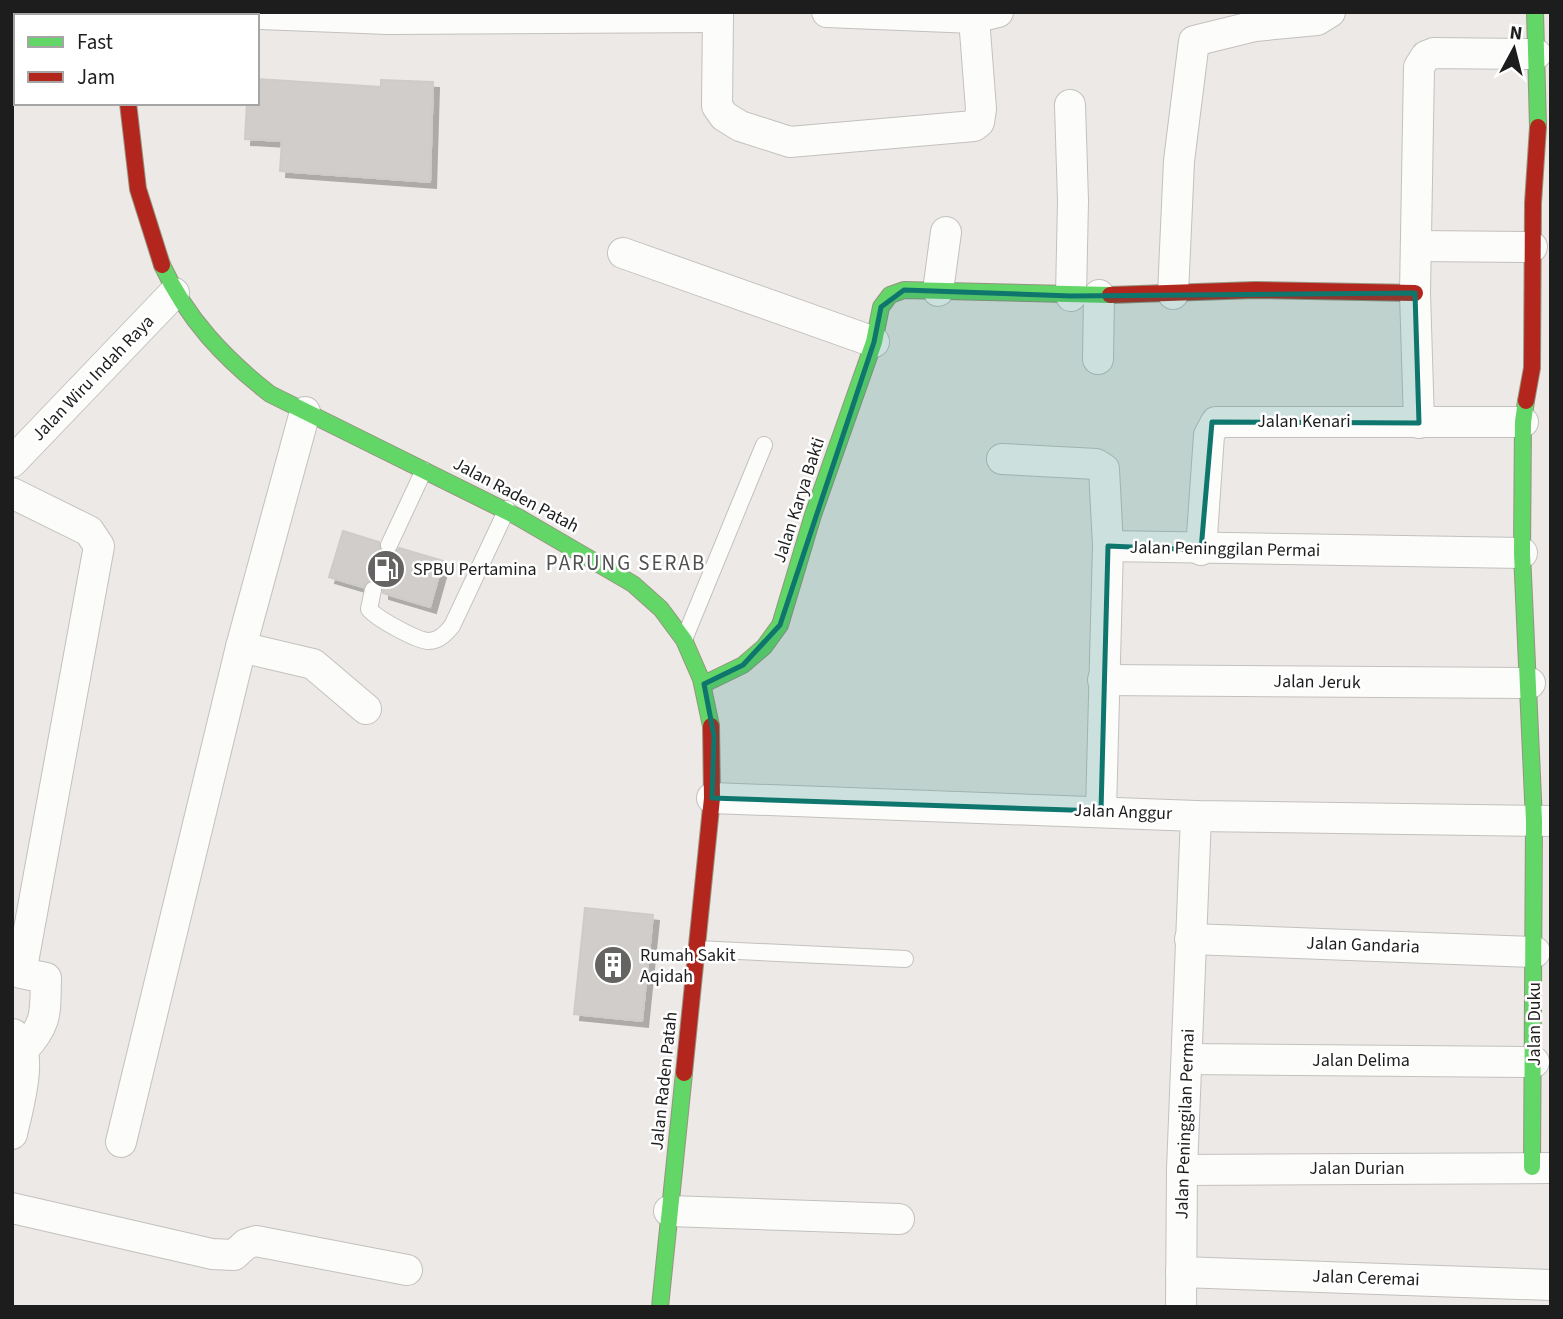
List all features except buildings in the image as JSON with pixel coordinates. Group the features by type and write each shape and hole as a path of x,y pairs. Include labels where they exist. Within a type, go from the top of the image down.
{"street":[{"path":"211,12 388,19 494,15 719,14 718,106 724,116 740,126 789,142 974,126 979,122 986,15 827,12"},
{"path":"1172,294 1179,161 1192,45 1198,38 1254,19 1317,20 1330,12"},
{"path":"1535,12 1536,54 1544,129 1539,255 1541,368 1523,422 1522,553 1542,821"},
{"path":"1419,423 1415,293 1421,61 1434,53 1536,54"},
{"name":"Jalan Raden Patah","path":"128,105 134,174 147,230 174,293 232,364 272,396 507,509 631,582 662,608 684,639 704,684 714,736 712,798 660,1307"},
{"path":"1070,105 1073,201 1085,295 1098,359"},
{"path":"946,232 938,291 1085,295 1265,290 1415,293"},
{"path":"1418,246 1539,255"},
{"path":"623,253 874,342"},
{"name":"Jalan Karya Bakti","path":"704,684 743,665 764,647 780,625 813,515 874,342 881,307 890,295 904,290 938,291"},
{"name":"Jalan Wiru Indah Raya","path":"12,462 174,293"},
{"path":"121,1142 241,647 304,412"},
{"name":"Jalan Kenari","path":"1201,550 1209,435 1216,422 1523,422"},
{"path":"1002,459 1096,464 1104,469 1108,546"},
{"path":"12,493 89,531 99,546 21,972 46,978 45,1010 41,1031 18,1042 25,1067 12,1134"},
{"name":"Jalan Peninggilan Permai","path":"1101,811 1108,546 1201,550 1522,553"},
{"path":"241,647 313,664 366,709"},
{"name":"Jalan Jeruk","path":"1104,680 1530,683"},
{"name":"Jalan Anggur","path":"712,798 1196,816 1542,821"},
{"name":"Jalan Peninggilan Permai","path":"1181,1307 1182,1170 1196,816"},
{"name":"Jalan Duku","path":"1541,1167 1534,1062 1535,952 1542,821"},
{"name":"Jalan Gandaria","path":"1190,939 1535,952"},
{"name":"Jalan Delima","path":"1188,1059 1534,1062"},
{"name":"Jalan Durian","path":"1182,1170 1541,1167"},
{"path":"12,1208 228,1256 256,1241 407,1270"},
{"path":"669,1211 899,1219"},
{"name":"Jalan Ceremai","path":"1181,1272 1551,1285"}],"lane":[{"path":"684,639 764,445"},
{"path":"389,545 425,470"},
{"path":"373,590 369,609 375,617 428,641 441,638 452,626 507,509"},
{"path":"697,948 905,959"}],"highlighted area":[{"path":"904,290 1071,296 1415,293 1419,423 1212,422 1201,550 1108,546 1101,811 712,798 714,736 704,684 743,665 780,625 874,342 881,307"}],"traffic: fast":[{"path":"1535,12 1538,127"},
{"path":"162,265 183,303 208,336 222,352 270,394 518,517 633,584 661,609 684,640 701,679 711,726"},
{"path":"704,684 743,665 764,647 780,625 813,515 874,342 881,307 890,295 904,290 1110,295"},
{"path":"1526,401 1523,422 1522,553 1534,821 1532,1167"},
{"path":"660,1307 684,1073"}],"traffic: jam":[{"path":"128,105 138,189 162,265"},
{"path":"1526,401 1532,368 1533,203 1538,127"},
{"path":"1110,295 1255,290 1415,293"},
{"path":"684,1073 712,798 711,726"}],"place":[{"name":"SPBU Pertamina","path":"386,569"},
{"name":"Rumah Sakit Aqidah","path":"613,965"}],"district":[{"name":"PARUNG SERAB","path":"626,563"}]}
